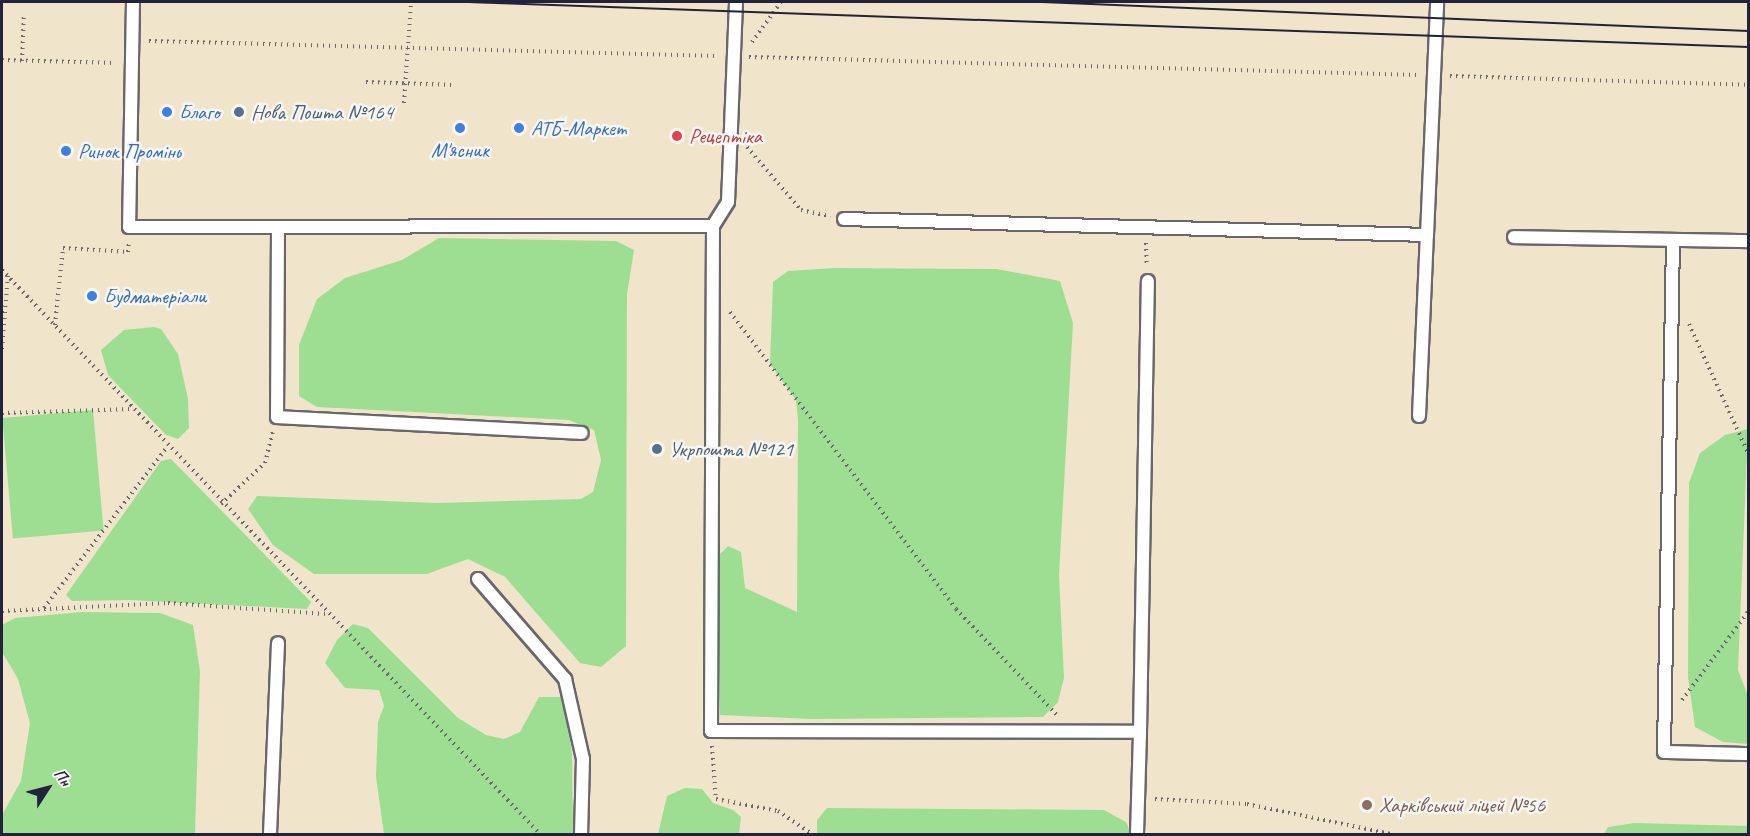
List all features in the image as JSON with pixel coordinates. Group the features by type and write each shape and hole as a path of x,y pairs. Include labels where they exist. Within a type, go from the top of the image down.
{"lane":[{"path":"133,2 129,227 279,229 713,226"},
{"path":"736,2 728,202 713,226 711,731 1140,732"},
{"path":"1419,416 1437,2"},
{"path":"844,219 1427,236"},
{"path":"279,229 277,417 582,433"},
{"path":"1514,237 1749,241"},
{"path":"1673,240 1664,752 1749,754"},
{"path":"1137,834 1148,281"},
{"path":"478,579 565,680 583,759 581,834"},
{"path":"270,834 279,643"}],"path":[{"path":"404,104 406,47 411,2"},
{"path":"781,2 742,57 1749,85"},
{"path":"22,61 24,13"},
{"path":"133,40 734,57"},
{"path":"2,60 132,64"},
{"path":"366,82 453,85"},
{"path":"731,128 801,210 844,219"},
{"path":"55,326 63,248 129,252 129,227"},
{"path":"1145,228 1148,281"},
{"path":"2,270 221,504 540,834"},
{"path":"2,349 8,276"},
{"path":"712,289 957,609 1073,732"},
{"path":"1687,319 1749,453"},
{"path":"2,413 131,409"},
{"path":"221,504 266,463 277,417"},
{"path":"44,609 167,447"},
{"path":"2,611 168,603 328,614"},
{"path":"1664,723 1749,612"},
{"path":"711,731 716,799 778,812 812,834"},
{"path":"1138,798 1247,804 1391,834"}],"green space":[{"path":"439,238 616,241 634,250 627,294 626,646 601,667 580,663 505,577 468,559 427,574 314,574 273,545 248,509 257,496 436,503 581,499 593,492 601,460 594,430 569,420 317,407 299,396 299,345 317,299 345,278 402,260"},
{"path":"834,268 997,269 1060,281 1073,323 1059,575 1064,678 1058,702 1043,717 811,719 720,715 718,556 728,546 741,552 745,588 797,612 798,420 796,400 770,364 773,282 788,271"},
{"path":"154,327 161,329 178,354 188,399 189,428 178,439 166,435 108,375 101,350 124,330"},
{"path":"93,410 104,531 13,538 2,418"},
{"path":"1748,429 1738,670 1748,696 1748,744 1723,742 1695,727 1688,677 1689,483 1700,453 1725,435"},
{"path":"171,459 311,602 307,609 130,600 72,601 66,595 161,461"},
{"path":"82,612 160,613 193,625 200,671 195,834 2,834 2,815 21,781 30,723 18,679 2,652 2,625 15,618"},
{"path":"353,624 368,628 458,718 486,735 504,739 520,732 539,697 564,697 572,754 573,834 384,834 376,777 378,722 384,706 379,690 345,688 325,663 337,640"},
{"path":"685,788 702,789 713,803 733,810 741,817 739,834 658,834 667,796"},
{"path":"827,808 1104,810 1126,822 1131,834 817,834 817,820"},
{"path":"1634,823 1748,826 1748,834 1604,834 1608,827"}],"tram line":[{"path":"468,2 1748,47"},
{"path":"1042,2 1748,31"}],"place":[{"name":"Благо","path":"167,112"},
{"name":"Нова Пошта №164","path":"239,112"},
{"name":"М'ясник","path":"460,128"},
{"name":"АТБ-Маркет","path":"519,128"},
{"name":"Рецептіка","path":"677,136"},
{"name":"Ринок Промінь","path":"66,151"},
{"name":"Будматеріали","path":"92,296"},
{"name":"Укрпошта №121","path":"657,449"},
{"name":"Харківський ліцей №56","path":"1367,805"}]}
